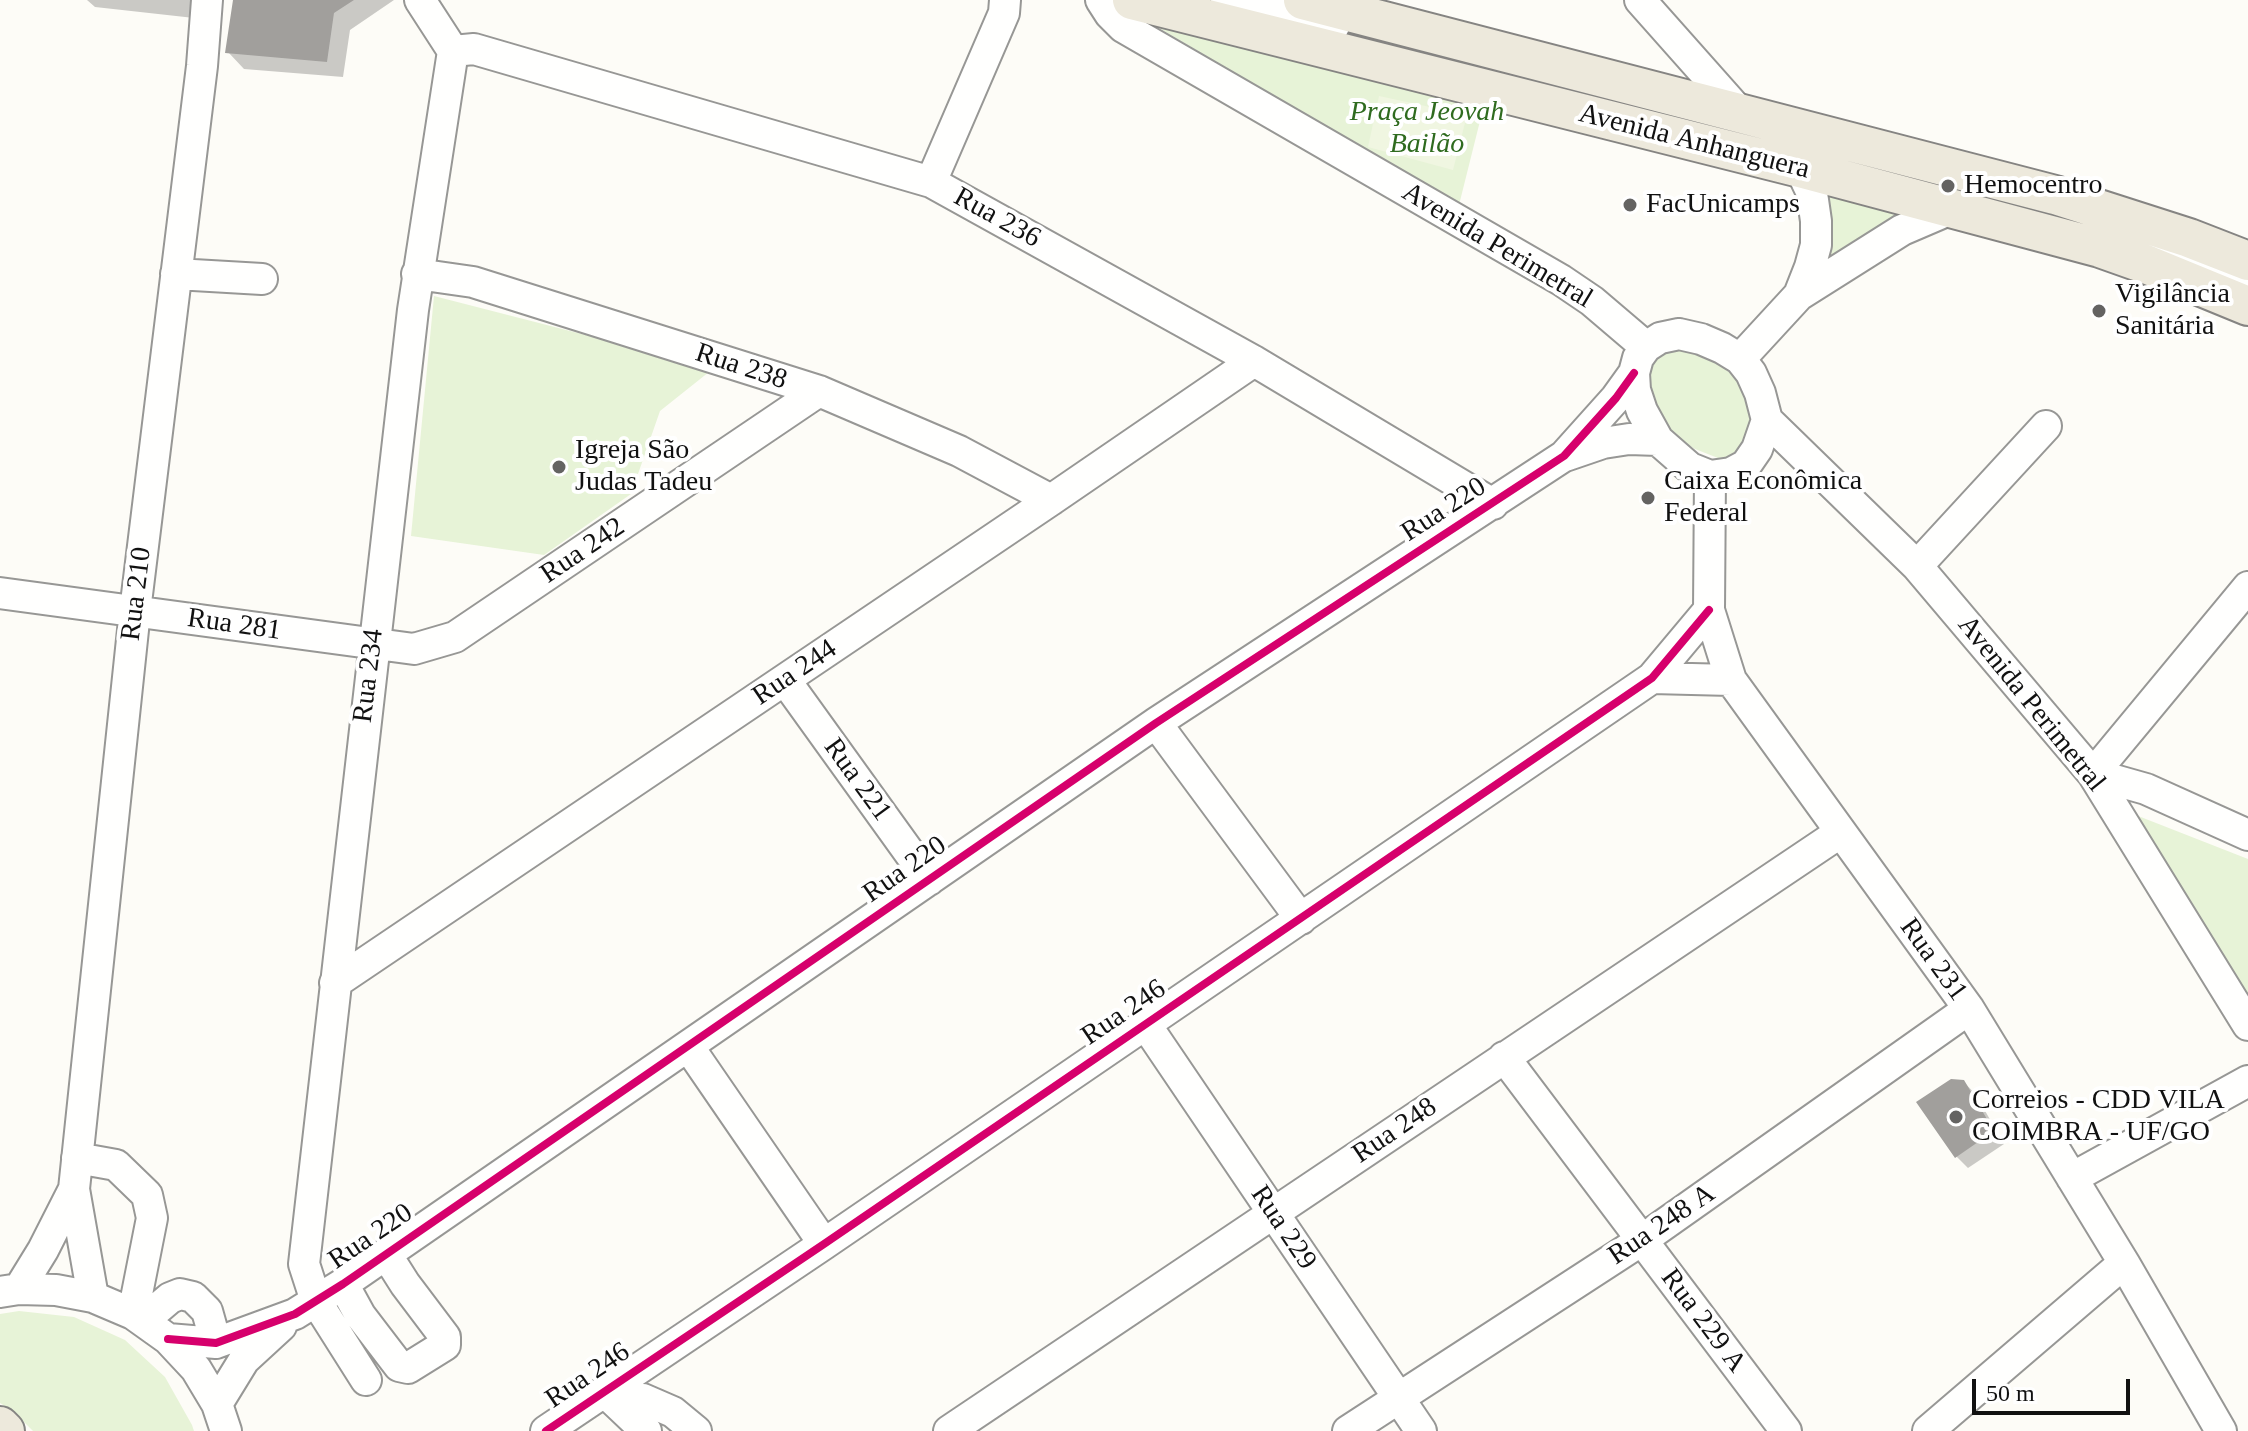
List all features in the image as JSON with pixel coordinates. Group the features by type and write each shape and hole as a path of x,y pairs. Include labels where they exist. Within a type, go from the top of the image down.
{"main road":[{"name":"Avenida Anhanguera","path":"1132,0 1800,168 2100,248 2248,306"},
{"name":"Avenida Anhanguera","path":"1303,0 1752,124 2055,195 2189,238 2248,261"},
{"path":"0,1426 5,1431"}],"street":[{"name":"Rua 210","path":"93,1297 74,1189 135,611 202,66 207,0"},
{"path":"420,0 453,51"},
{"path":"931,182 1004,13 1005,0"},
{"name":"Avenida Perimetral","path":"1101,0 1123,27 1561,280 1592,301 1640,360"},
{"path":"1226,0 1588,88 1752,124 2036,202 2109,233 2177,255 2248,284"},
{"path":"1640,0 1752,124 1800,168 1812,193 1816,245 1799,295"},
{"name":"Rua 236","path":"453,51 474,49 931,182 1254,361 1493,504"},
{"name":"Rua 234","path":"366,1380 306,1308 304,1264 417,274 453,51"},
{"path":"1740,359 1799,295 1902,230 1951,209"},
{"path":"176,274 262,279"},
{"name":"Rua 238","path":"417,274 473,282 819,391 959,451 1051,500"},
{"path":"1679,334 1701,339 1740,359 1756,383 1767,420 1757,449 1746,465 1731,473 1710,476 1690,468 1658,440 1642,411 1635,390 1640,360 1660,338 1679,334"},
{"name":"Rua 220","path":"222,1418 244,1360 306,1308 1156,723 1564,456 1616,398 1640,360"},
{"name":"Rua 244","path":"335,983 1254,361"},
{"name":"Rua 242","path":"373,644 414,649 455,637 819,391"},
{"name":"Avenida Perimetral","path":"1767,420 1917,566 2093,774 2248,1025"},
{"path":"1917,566 2046,426"},
{"name":"Rua 220","path":"1564,456 1603,443 1629,439 1658,440"},
{"name":"Rua 231","path":"1710,476 1709,610 1731,680 1969,1009 2124,1263 2221,1431"},
{"path":"2248,587 2093,774 2146,789 2248,835"},
{"name":"Rua 281","path":"0,593 373,644"},
{"name":"Rua 246","path":"546,1431 610,1396 824,1244 1652,678 1709,610"},
{"path":"1652,678 1731,680"},
{"name":"Rua 221","path":"785,680 929,880"},
{"path":"1156,723 1301,919"},
{"name":"Rua 248","path":"957,1429 1841,832"},
{"name":"Rua 248 A","path":"1348,1431 1642,1240 1969,1009"},
{"name":"Rua 229","path":"1146,1025 1421,1431"},
{"path":"688,1046 824,1244"},
{"name":"Rua 229 A","path":"1504,1057 1786,1431"},
{"path":"2072,1178 2248,1081"},
{"path":"77,1158 116,1165 147,1195 152,1218 138,1317"},
{"name":"Rua 210","path":"10,1290 43,1250 74,1189"},
{"path":"343,1284 360,1315 399,1366 408,1368 445,1345 445,1337 386,1254"},
{"path":"1928,1431 2124,1263"},
{"path":"10,1290 56,1290 93,1297 138,1317 168,1339 196,1369 222,1418"},
{"path":"138,1317 180,1294 193,1297 207,1311 216,1343"},
{"name":"Rua 220","path":"168,1339 216,1343 306,1308"},
{"path":"610,1396 646,1431"},
{"path":"610,1396 643,1399 673,1412 696,1431"}],"green space":[{"name":"Praça Jeovah Bailão","path":"1130,11 1487,93 1459,205"},
{"path":"1379,96 1467,115 1453,170 1368,147"},
{"path":"1824,185 1917,207 1822,272 1830,252"},
{"path":"434,296 714,368 660,411 631,494 544,555 411,536"},
{"path":"1689,347 1734,376 1746,392 1755,413 1753,444 1730,457 1718,458 1672,435 1654,407 1647,387 1651,363 1661,352"},
{"path":"2128,812 2248,859 2248,1002"},
{"path":"19,1311 74,1317 125,1340 165,1377 194,1431 33,1431 0,1403 0,1314"}],"building":[{"path":"233,0 354,0 334,13 327,62 225,53"},
{"name":"Correios - CDD VILA COIMBRA - UF/GO","path":"1951,1079 1964,1080 1994,1131 1955,1158 1916,1102"}],"cycle path":[{"path":"168,1339 216,1343 295,1314 343,1284 1156,723 1564,456 1634,373"},
{"path":"546,1431 1652,678 1709,610"}],"place":[{"name":"Hemocentro","path":"1948,186"},
{"name":"FacUnicamps","path":"1630,205"},
{"name":"Vigilância Sanitária","path":"2099,311"},
{"name":"Igreja São Judas Tadeu","path":"559,467"},
{"name":"Caixa Econômica Federal","path":"1648,498"},
{"name":"Correios - CDD VILA COIMBRA - UF/GO","path":"1956,1117"}]}
